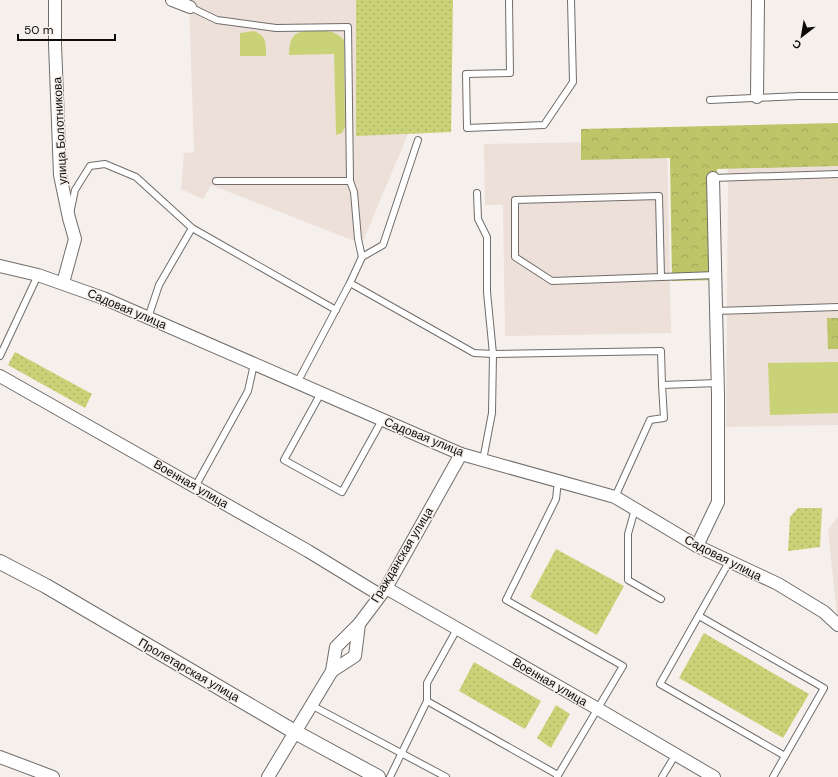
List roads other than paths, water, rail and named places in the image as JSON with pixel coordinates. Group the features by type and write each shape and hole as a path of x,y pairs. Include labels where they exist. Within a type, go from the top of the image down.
{"street":[{"name":"улица Болотникова","path":"55,0 55,44 60,175 75,239 63,284"},
{"path":"172,0 190,7"},
{"path":"757,98 758,0"},
{"path":"697,546 718,502 718,383 715,312 716,275 713,178"},
{"name":"Садовая улица","path":"0,266 38,275 103,298 461,454 615,497 697,546 778,584 824,612 838,625"},
{"name":"Военная улица","path":"0,376 308,551 457,629 714,777"},
{"name":"Гражданская улица","path":"268,777 332,671 336,647 359,624 383,591 461,454"},
{"name":"Пролетарская улица","path":"0,562 46,586 295,732 378,777"},
{"path":"332,671 355,656 359,624"},
{"path":"0,757 53,777"}],"lane":[{"path":"509,0 510,73 466,74 467,128 544,125 573,82 571,0"},
{"path":"190,7 217,20 269,27 348,27 350,181 354,192 358,239 362,257"},
{"path":"710,100 838,96"},
{"path":"297,382 336,310 362,257 383,245 418,140"},
{"path":"69,218 75,190 90,166 105,164 136,177 192,228 336,310"},
{"path":"713,178 838,174"},
{"path":"216,180 350,181"},
{"path":"477,193 478,219 487,237 487,292 493,354 492,413 483,460"},
{"path":"661,277 659,196 515,200 515,257 552,281 716,275"},
{"path":"148,318 159,286 192,228"},
{"path":"0,356 38,275"},
{"path":"350,283 474,353 493,354 661,351 664,418 650,420 615,497"},
{"path":"715,312 838,307"},
{"path":"195,487 248,391 254,364"},
{"path":"662,385 718,383"},
{"path":"321,393 284,460 342,492 382,420"},
{"path":"427,701 557,776 598,709 623,666 506,600 556,499 558,481"},
{"path":"635,509 628,534 628,580 661,599"},
{"path":"729,562 660,684 785,756"},
{"path":"698,616 824,688 772,777"},
{"path":"390,777 427,701 427,683 457,629"},
{"path":"311,705 446,777"},
{"path":"662,777 676,754"}]}
